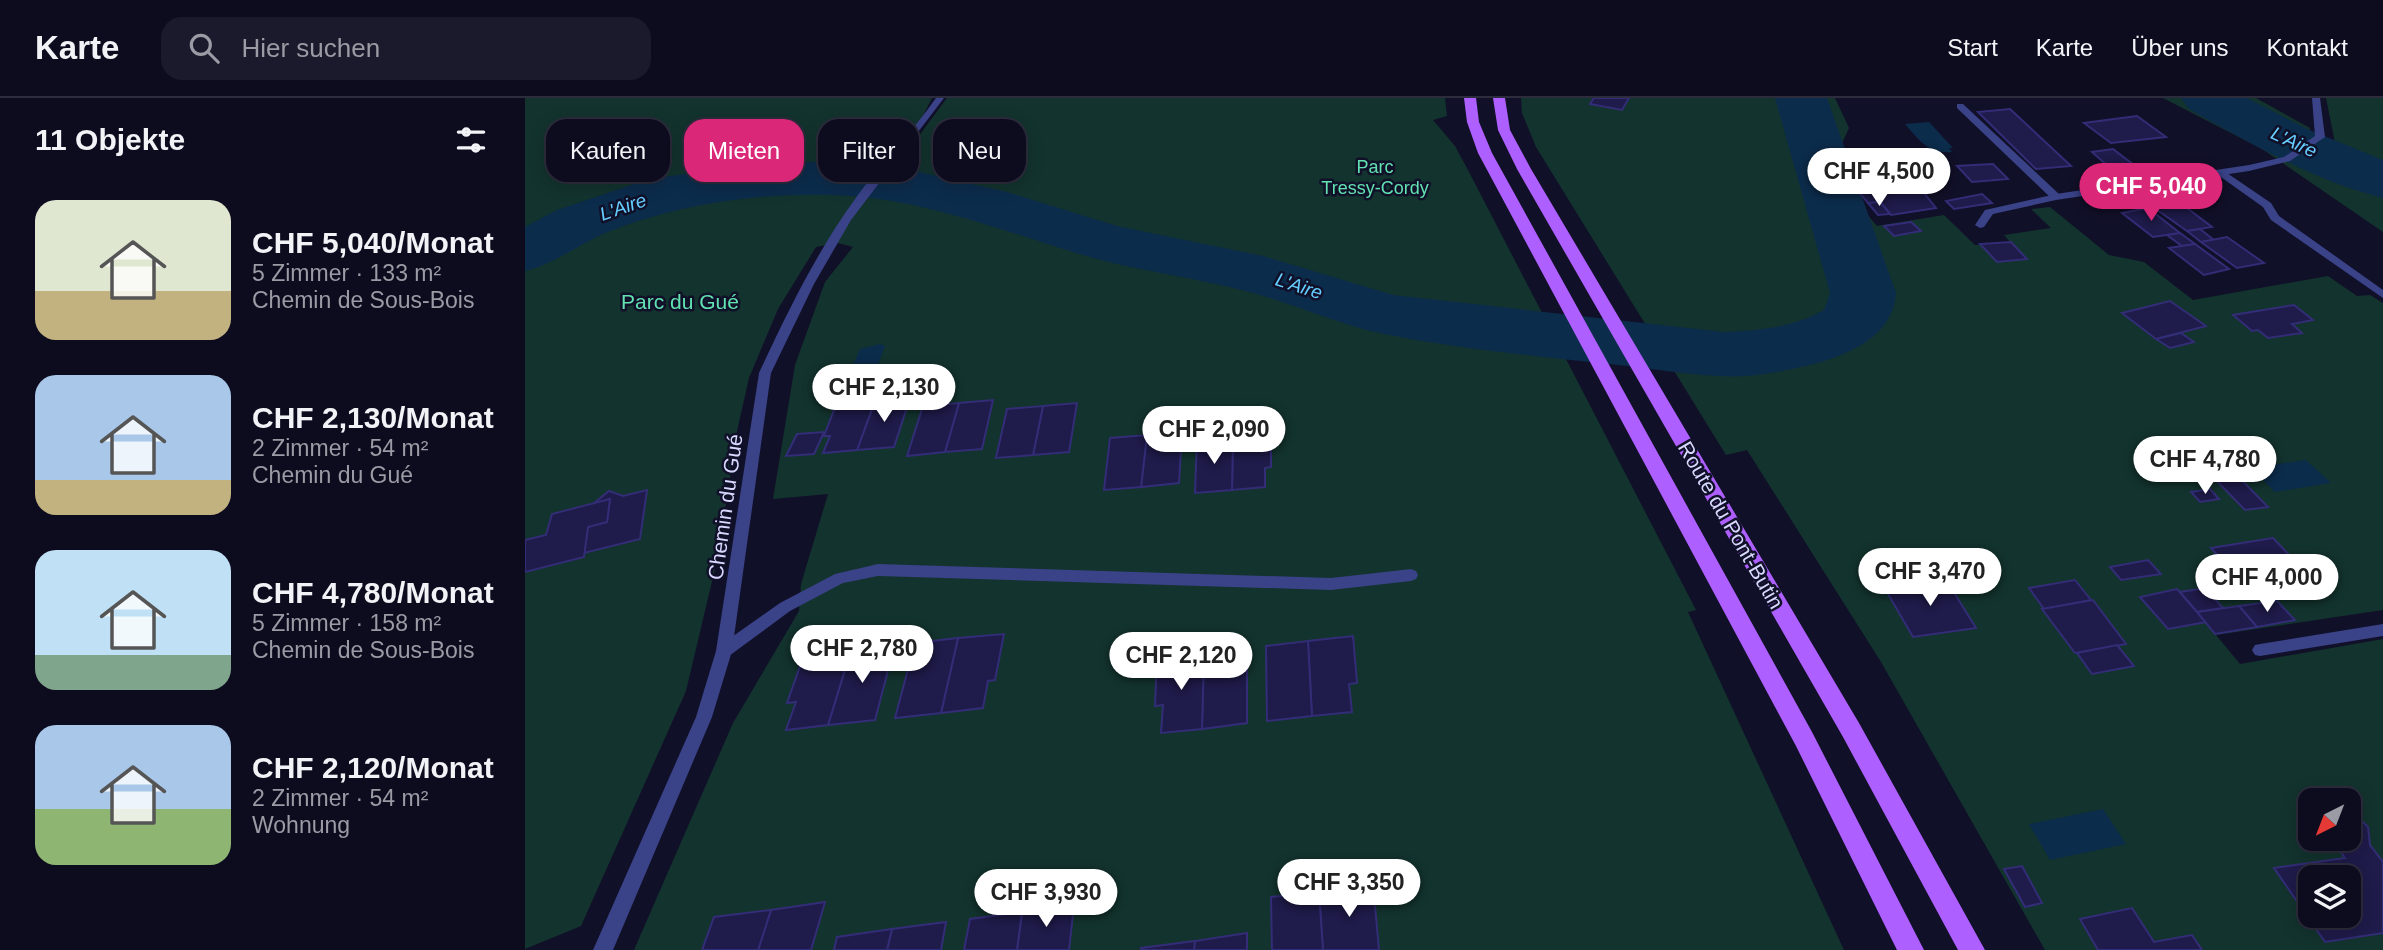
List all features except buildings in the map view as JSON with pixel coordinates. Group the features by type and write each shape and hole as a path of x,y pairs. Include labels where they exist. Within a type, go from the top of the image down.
{"main road":[{"name":"Route du Pont-Butin","path":"1470,98 1473,122 1485,153 1804,740 1911,950"},
{"name":"Route du Pont-Butin","path":"1499,98 1504,130 1524,169 1851,730 1972,950"}],"street":[{"name":"Chemin du Gué","path":"603,950 704,717 724,651 765,373 802,291 828,245 861,196 940,98"},
{"path":"1980,225 1989,212 2056,197 2221,173 2287,159 2320,136 2316,98"},
{"path":"1960,106 2056,197"},
{"path":"2221,173 2267,205 2275,218 2383,295"},
{"path":"724,651 785,607 840,578 878,570 1331,584 1411,575"},
{"path":"2260,650 2383,630"}],"green space":[{"path":"525,98 932,98 919,124 919,119 818,119 818,182 919,182 919,136 947,98 1445,98 1447,116 1433,120 1455,146 1469,172 1696,610 1688,612 1844,950 634,950 733,723 799,611 801,584 828,494 773,499 795,365 825,282 853,247 838,243 816,247 778,309 749,378 737,431 718,556 686,691 581,926 525,949"},
{"path":"1521,98 1835,98 1849,128 1833,163 1850,194 1877,226 1944,215 1975,245 2010,242 2004,235 2051,228 2031,209 2050,207 2109,255 2144,262 2193,300 2328,276 2357,296 2370,295 2383,303 2383,610 2216,635 2240,664 2383,639 2383,950 2045,950 1881,662 1747,450 1726,455 1536,147 1522,113"},
{"path":"2163,98 2256,98 2310,128 2309,135 2336,148 2326,98 2383,98 2383,232 2262,149"}],"water":[{"path":"1929,122 1953,148 1949,148 1952,152 1931,149 1905,124"},
{"path":"880,344 885,346 878,365 864,371 869,374 861,376 852,367 860,349"},
{"path":"2306,460 2331,483 2275,492 2251,468"},
{"path":"2103,809 2126,844 2050,860 2029,824"}],"waterway":[{"name":"L'Aire","path":"525,252 578,223 649,197 749,182 830,178 902,185 1007,210 1100,241 1195,263 1263,275 1385,314 1541,335 1724,354 1764,352 1830,336 1848,325 1862,303 1863,293 1837,220 1812,126 1801,98"},
{"name":"L'Aire","path":"2207,98 2288,141 2383,181"}],"park label":[{"name":"Parc Tressy-Cordy","path":"1375,177"},
{"name":"Parc du Gué","path":"680,301"}]}
